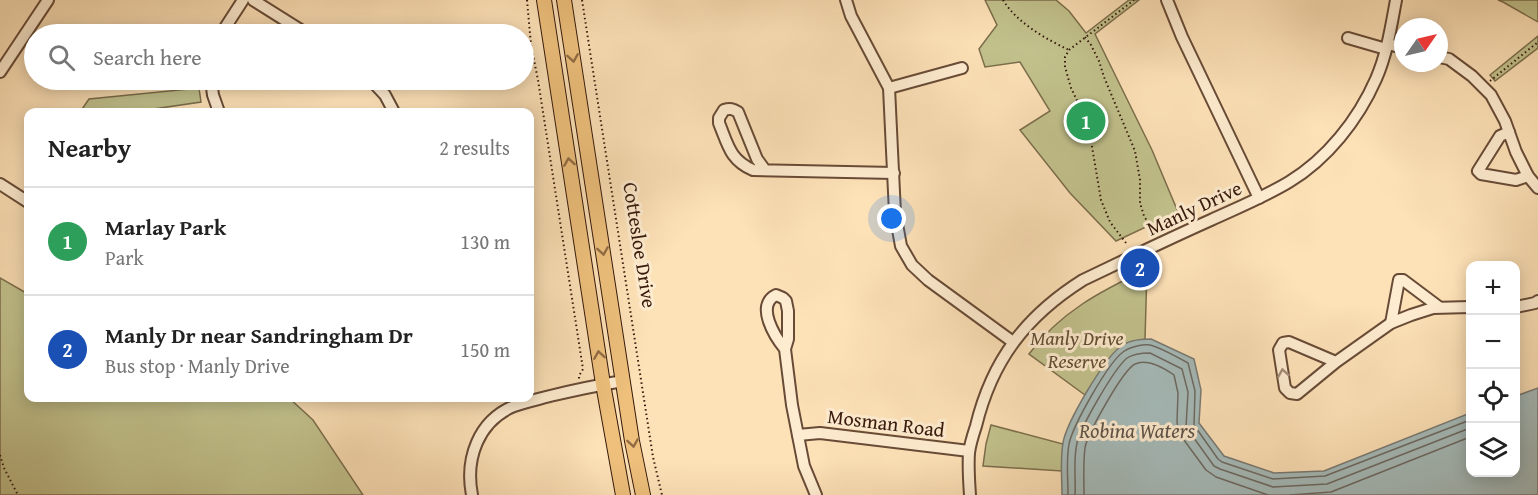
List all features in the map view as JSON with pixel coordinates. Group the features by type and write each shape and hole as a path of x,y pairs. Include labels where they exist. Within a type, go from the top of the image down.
{"main road":[{"path":"544,0 603,384 623,495"},
{"name":"Cottesloe Drive","path":"564,0 632,441 643,495"}],"street":[{"path":"32,24 48,0"},
{"path":"228,24 243,0"},
{"path":"253,0 291,24"},
{"path":"846,0 851,16 889,88 895,213 901,246 912,265 928,280 1013,342"},
{"path":"1167,0 1182,37 1259,198"},
{"name":"Manly Drive","path":"970,495 969,451 980,410 988,386 1013,342 1044,308 1083,280 1259,198 1289,182 1314,164 1331,147 1362,107 1376,79 1387,47 1396,0"},
{"path":"0,72 24,36"},
{"path":"1348,38 1394,47"},
{"path":"1448,59 1473,76 1491,95 1528,176 1538,188"},
{"path":"889,88 962,68"},
{"path":"212,90 218,108"},
{"path":"380,90 392,108"},
{"path":"765,170 757,159 738,112 728,108 724,110 719,123 732,153 741,165 753,170 894,173"},
{"path":"1509,132 1500,136 1478,171 1480,174 1516,180 1528,176"},
{"path":"0,184 24,199"},
{"path":"1391,323 1400,280 1439,307"},
{"path":"1520,306 1538,301"},
{"path":"1336,362 1289,342 1283,343 1279,350 1285,388 1290,393 1297,394 1336,362 1391,323 1433,308 1466,307"},
{"path":"785,349 792,405 804,466 816,495"},
{"path":"534,401 623,381"},
{"path":"472,495 469,472 472,454 480,436 494,419 513,407 531,402"},
{"name":"Mosman Road","path":"798,435 820,433 969,451"}],"path":[{"path":"527,0 529,24"},
{"name":"Cottesloe Drive","path":"582,0 653,457 662,495"},
{"path":"1003,0 1040,35 1069,50"},
{"path":"1126,243 1110,222 1101,200 1088,123 1071,87 1065,67 1065,57 1069,50 1134,0"},
{"path":"1085,37 1099,61 1135,151 1140,180 1140,203 1143,216 1153,231"},
{"path":"1484,87 1538,42"},
{"path":"534,60 583,369 579,380"},
{"path":"0,455 18,495"}],"green space":[{"path":"985,0 1056,0 1069,11 1086,33 1129,0 1139,0 1095,34 1152,150 1178,212 1116,241 1070,193 1020,130 1050,111 1020,62 985,67 979,49 997,25"},
{"path":"1498,0 1538,0 1538,22 1503,2"},
{"path":"1538,36 1538,48 1495,81 1490,75"},
{"path":"199,90 201,102 160,108 83,108 89,99"},
{"name":"Manly Drive Reserve","path":"1147,269 1145,339 1121,346 1101,370 1085,395 1029,354 1041,339 1068,314 1098,294"},
{"path":"0,278 24,292 24,402 293,402 313,420 363,495 0,495"},
{"path":"991,425 1063,444 1062,471 983,466"}],"water":[{"name":"Robina Waters","path":"1151,339 1194,359 1201,390 1199,423 1224,456 1274,473 1324,471 1466,415 1466,477 1520,477 1520,395 1538,388 1538,495 1062,495 1063,443 1071,421 1087,392 1113,354 1123,345"}],"place":[{"name":"Marlay Park","path":"1086,121"},
{"name":"Manly Dr near Sandringham Dr","path":"1140,268"}]}
